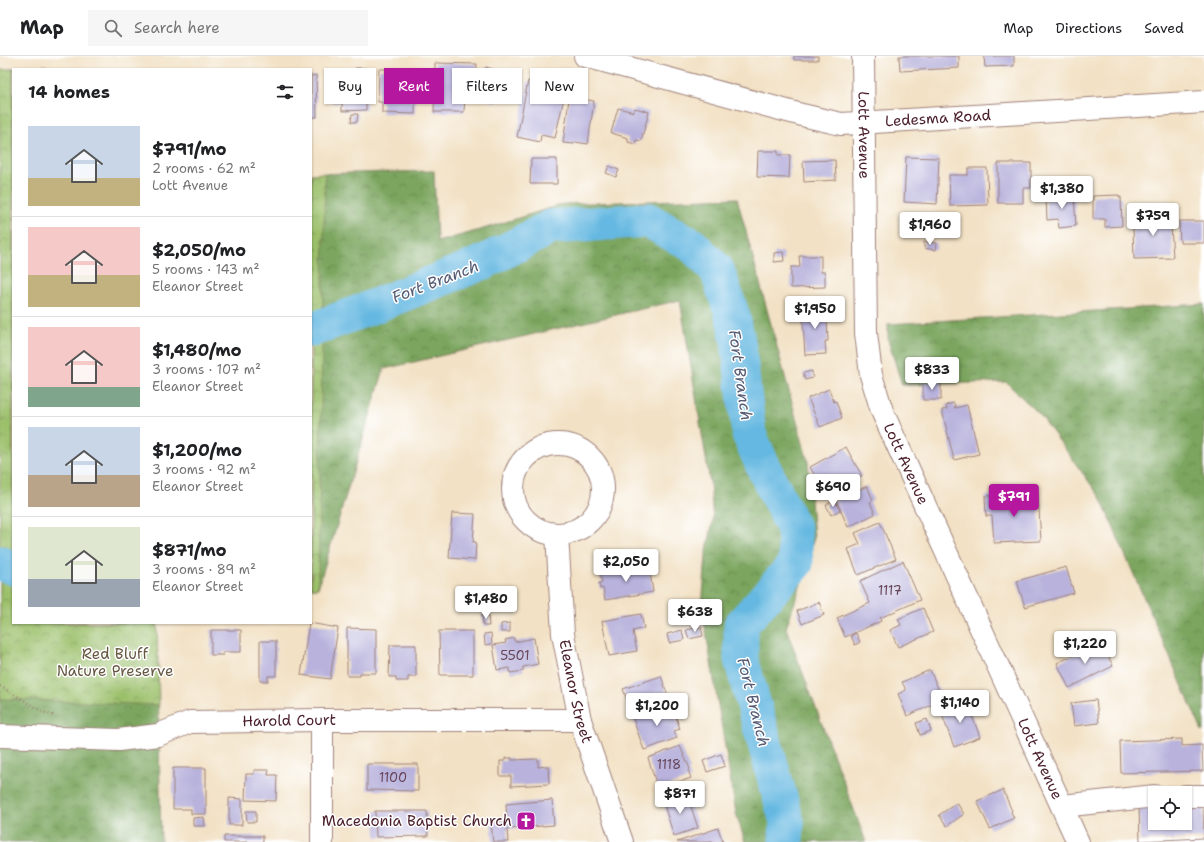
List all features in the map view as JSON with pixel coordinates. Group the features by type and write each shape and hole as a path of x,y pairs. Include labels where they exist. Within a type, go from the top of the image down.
{"street":[{"name":"Ledesma Road","path":"585,56 826,122 842,124 1204,102"},
{"name":"Lott Avenue","path":"863,56 866,333 872,375 882,411 1078,842"},
{"path":"560,443 576,446 589,455 599,467 604,482 603,498 597,513 587,524 573,532 557,534 543,532 530,525 520,515 514,502 512,487 515,473 522,461 533,451 546,445 560,443"},
{"name":"Eleanor Street","path":"557,534 563,634 580,720 622,842"},
{"path":"322,720 322,842"},
{"name":"Harold Court","path":"0,736 119,740 158,735 190,722 322,720 580,720"},
{"path":"1192,796 1204,796"},
{"path":"1062,806 1148,797"}],"green space":[{"path":"46,66 46,68 23,68"},
{"name":"Red Bluff Nature Preserve","path":"46,66 46,68 23,68"},
{"path":"12,69 12,624 157,624 161,842 0,842 0,70"},
{"name":"Red Bluff Nature Preserve","path":"12,69 12,624 157,624 159,705 0,699 0,70"},
{"path":"434,171 437,242 563,204 737,198 808,462 814,538 801,584 786,628 866,842 745,842 736,813 702,608 706,555 713,520 710,483 680,300 384,369 318,588 312,588 312,174"},
{"path":"325,173 318,588 312,588 312,174"},
{"path":"1204,304 1204,731 1202,731 1100,497 1041,416 1006,382 902,385 888,340 888,324"}],"building":[{"path":"794,56 818,56 818,60 794,60"},
{"path":"899,56 959,56 959,68 900,71"},
{"path":"984,56 1014,56 1014,66 985,67"},
{"path":"435,63 477,64 477,68 452,68 452,104 465,104 464,112 434,112 434,104 444,104 444,68 435,68"},
{"path":"379,69 384,69 384,104 415,104 415,114 382,113 382,102 378,102"},
{"path":"316,75 317,117 312,117 312,76"},
{"path":"528,81 530,81 530,104 563,104 555,138 541,135 540,142 517,137"},
{"path":"588,100 594,101 588,144 575,142 574,144 563,143 568,104 588,104"},
{"path":"342,104 366,104 366,110 342,111"},
{"path":"618,108 634,112 635,108 649,112 641,141 636,140 635,144 628,142 628,138 611,133"},
{"path":"352,114 358,114 357,122 351,122"},
{"path":"758,151 778,151 778,155 790,155 789,178 757,177"},
{"path":"906,157 939,158 937,204 904,202"},
{"path":"531,159 557,159 557,184 530,184"},
{"path":"835,160 836,180 804,182 803,161"},
{"path":"998,163 1031,163 1031,188 1023,188 1023,203 998,203"},
{"path":"609,166 619,170 616,177 606,173"},
{"path":"968,168 987,168 988,205 950,206 949,175 968,175"},
{"path":"1074,195 1076,226 1059,228 1058,219 1047,220 1046,197"},
{"path":"1119,195 1119,197 1121,197 1122,226 1105,227 1105,219 1093,219 1093,196"},
{"path":"1141,209 1164,209 1165,226 1171,226 1173,258 1134,259 1133,228 1142,228"},
{"path":"1179,221 1204,221 1204,243 1180,243"},
{"path":"924,242 937,243 936,250 924,248"},
{"path":"783,252 784,261 774,262 774,253"},
{"path":"799,256 821,256 821,272 825,272 825,287 791,288 791,267 800,267"},
{"path":"823,305 824,317 827,317 828,341 825,341 826,354 805,355 802,306"},
{"path":"812,371 813,378 805,380 803,373"},
{"path":"923,382 941,382 941,400 923,400"},
{"path":"829,389 834,402 836,401 842,418 820,427 808,398"},
{"path":"954,403 955,408 967,405 979,454 954,460 942,410 947,409 946,405"},
{"path":"846,447 862,476 826,496 810,467"},
{"path":"867,486 873,500 870,502 875,514 848,527 836,500"},
{"path":"1038,494 1041,541 994,543 992,516 986,516 985,496"},
{"path":"835,500 840,510 831,515 826,505"},
{"path":"452,513 475,514 473,542 476,542 475,560 449,558"},
{"path":"880,522 896,559 858,575 848,549 860,544 855,533"},
{"path":"903,561 920,600 880,618 881,621 845,637 837,618 870,603 860,581"},
{"path":"649,566 653,592 605,600 603,588 600,589 599,583 602,582 600,574"},
{"path":"1066,567 1074,593 1025,607 1017,581"},
{"path":"819,602 824,615 802,624 797,611"},
{"path":"923,608 933,632 898,647 890,630 901,625 898,619"},
{"path":"482,614 488,614 489,626 483,626"},
{"path":"641,614 644,628 633,631 637,651 609,656 602,621"},
{"path":"510,623 510,632 501,632 501,624"},
{"path":"309,624 338,628 330,679 301,675"},
{"path":"701,627 703,636 689,639 686,630"},
{"path":"347,628 376,629 376,673 360,673 360,676 347,676"},
{"path":"211,630 241,630 241,652 223,652 223,655 211,655"},
{"path":"682,630 684,640 669,643 667,634"},
{"path":"439,631 473,631 473,675 440,675"},
{"path":"491,633 492,644 485,645 484,634"},
{"path":"856,633 860,642 855,645 851,636"},
{"path":"514,638 515,642 534,638 538,664 523,667 523,671 510,673 510,668 497,670 493,645 506,643 505,640"},
{"path":"260,641 276,641 276,676 268,676 268,681 260,681"},
{"path":"1101,642 1113,666 1069,688 1057,663"},
{"path":"390,645 416,645 416,677 408,677 408,681 396,681 396,677 389,677"},
{"path":"930,670 943,700 907,716 898,694 906,690 902,682"},
{"path":"661,676 668,696 630,708 623,689"},
{"path":"1096,700 1099,723 1074,726 1071,703"},
{"path":"967,702 980,737 954,747 941,712"},
{"path":"672,705 680,729 674,731 677,738 644,750 633,719"},
{"path":"927,719 931,731 920,735 916,723"},
{"path":"1182,739 1182,746 1202,745 1203,771 1121,773 1120,741"},
{"path":"680,746 690,769 688,770 691,778 658,789 648,758"},
{"path":"721,754 725,766 707,772 703,761"},
{"path":"505,758 512,758 512,760 538,759 538,767 548,766 549,784 511,786 511,776 500,776 500,761 505,761"},
{"path":"367,764 418,764 418,791 367,790"},
{"path":"173,768 206,768 206,814 191,814 191,809 173,809"},
{"path":"254,770 269,770 268,775 277,775 276,801 245,800 246,774 254,774"},
{"path":"1003,790 1014,818 990,829 977,801"},
{"path":"687,794 698,828 674,836 663,802"},
{"path":"229,798 242,799 242,825 229,825"},
{"name":"Macedonia Baptist Church","path":"552,800 554,825 507,829 508,842 493,842 491,822 507,820 506,804"},
{"path":"957,803 964,814 947,826 939,815"},
{"path":"1203,805 1204,838 1140,841 1139,808 1148,807 1148,830 1192,830 1192,806"},
{"path":"246,811 256,811 256,822 247,822"},
{"path":"375,811 427,811 428,836 376,837"},
{"path":"204,817 205,826 193,826 193,818"},
{"path":"718,828 723,842 677,842"},
{"path":"224,836 263,836 263,842 224,842"}],"waterway":[{"name":"Fort Branch","path":"312,330 484,262 551,227 648,220 692,245 717,270 733,317 738,341 749,434 766,473 794,529 796,563 741,625 741,659 787,822 786,842"},
{"name":"Fort Branch","path":"0,563 12,568"}],"place":[{"name":"Macedonia Baptist Church","path":"526,821"}]}
